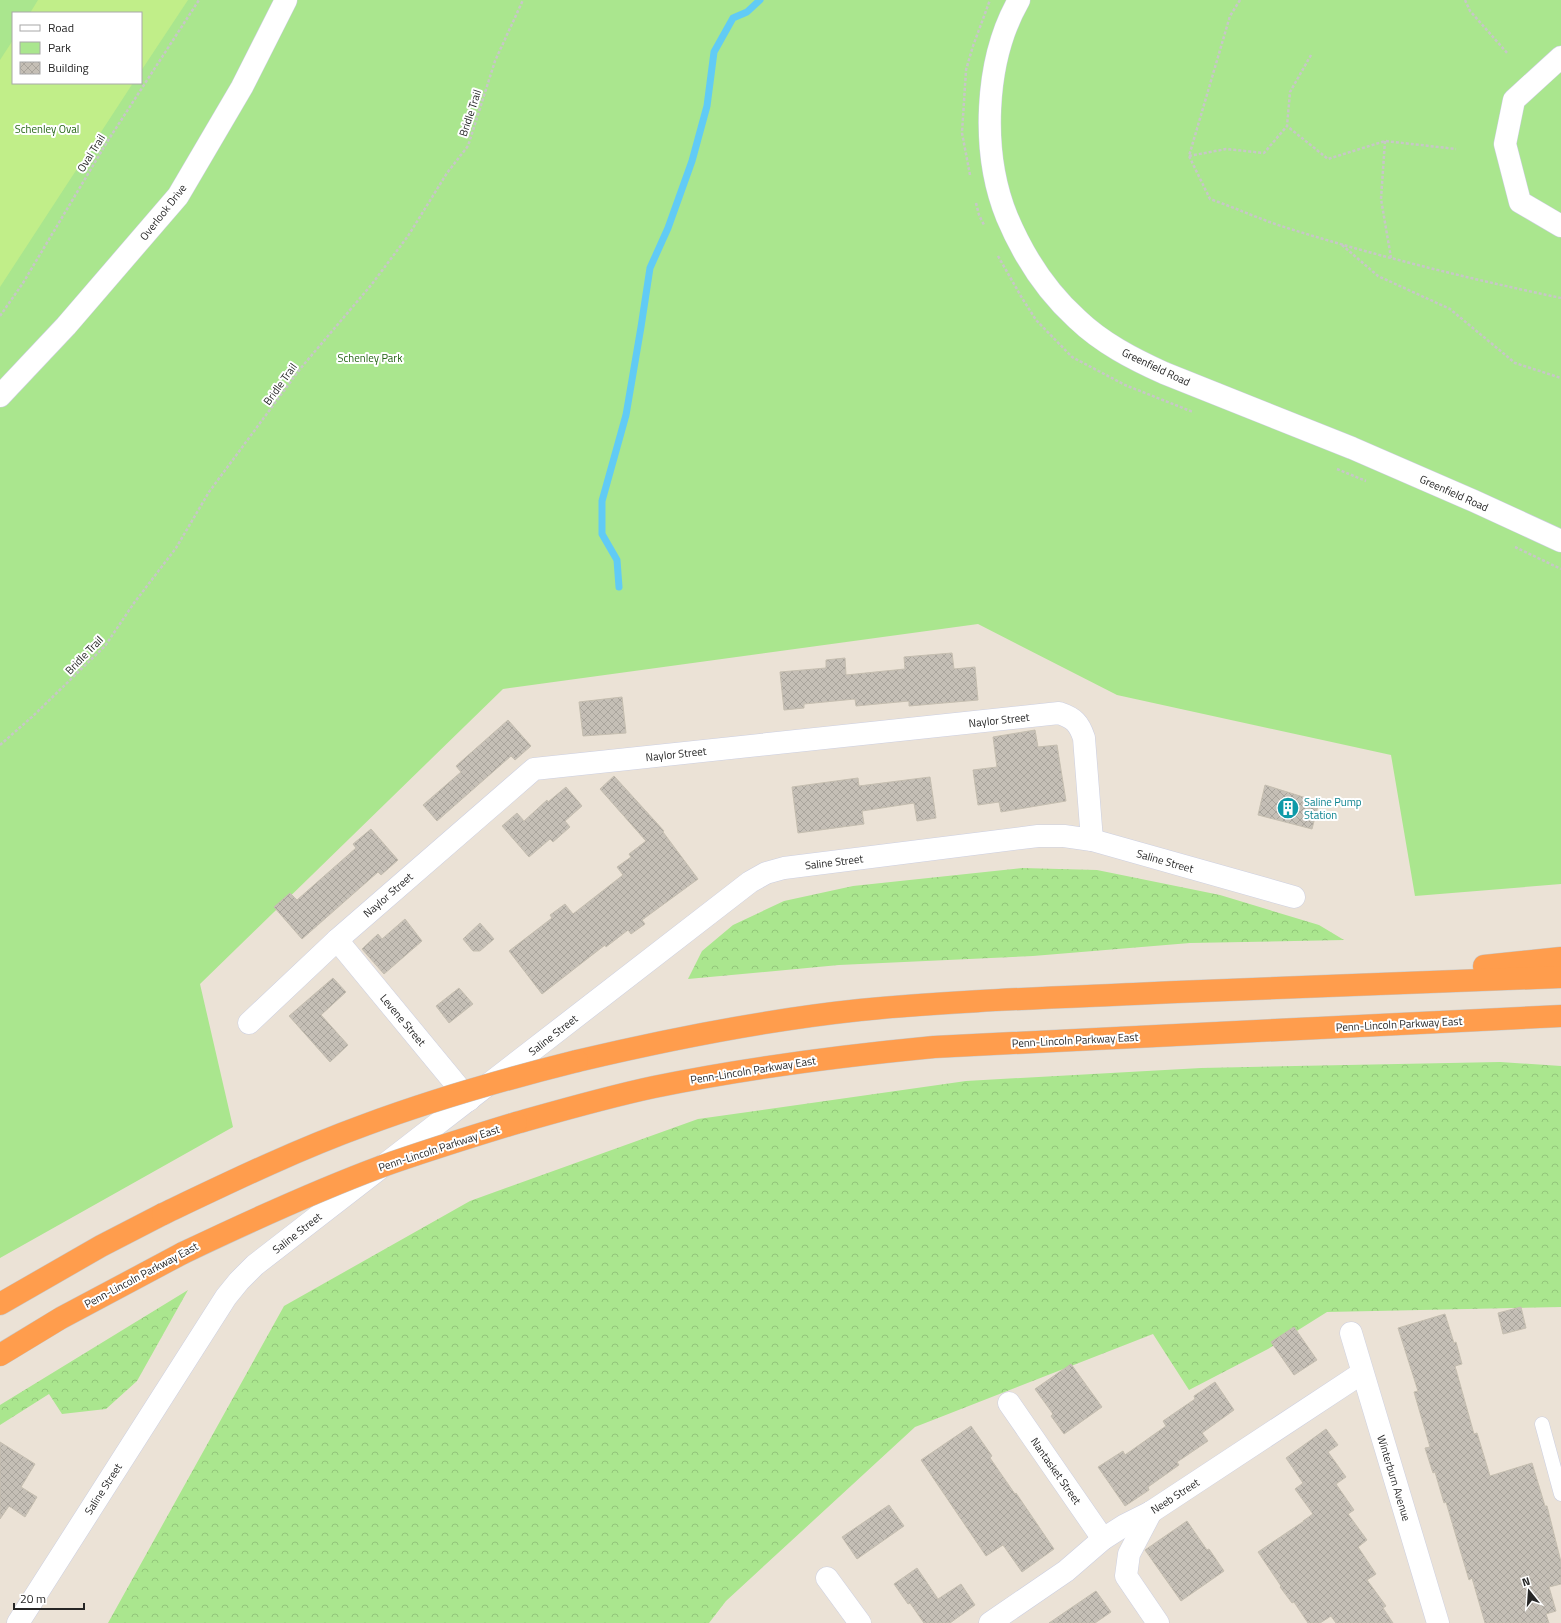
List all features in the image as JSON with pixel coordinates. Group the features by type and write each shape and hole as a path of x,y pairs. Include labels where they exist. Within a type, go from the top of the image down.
{"highway":[{"path":"1278,987 1561,958"},
{"path":"0,1304 80,1258 163,1214 297,1152 366,1125 505,1079 646,1045 717,1031 859,1010 931,1004 1278,987 1561,977"},
{"name":"Penn-Lincoln Parkway East","path":"0,1355 61,1318 183,1253 298,1200 380,1167 447,1144 516,1123 653,1087 793,1063 934,1047 1561,1016"}],"street":[{"name":"Overlook Drive","path":"0,396 71,320 178,196 242,87 286,0"},
{"name":"Greenfield Road","path":"1019,0 1005,32 998,54 991,92 990,126 996,180 1007,216 1020,246 1036,272 1055,296 1077,319 1104,341 1134,359 1164,374 1352,448 1561,541"},
{"path":"1561,57 1514,100 1505,144 1520,202 1561,226"},
{"name":"Naylor Street","path":"249,1023 337,940 534,769 1059,713 1070,716 1080,727 1084,738 1092,840"},
{"name":"Saline Street","path":"18,1623 226,1297 239,1281 255,1265 750,882 766,873 784,868 1038,836 1064,836 1092,840 1294,897"},
{"name":"Levene Street","path":"337,940 469,1100"},
{"name":"Winterburn Avenue","path":"1351,1333 1438,1623"},
{"name":"Neeb Street","path":"990,1623 1066,1571 1104,1539 1125,1525 1151,1512 1362,1373"},
{"name":"Nantasket Street","path":"1009,1403 1104,1539"},
{"path":"1151,1512 1129,1554 1126,1576 1158,1623"},
{"path":"827,1578 860,1623"}],"lane":[{"path":"1542,1424 1561,1494"}],"path":[{"name":"Oval Trail","path":"0,316 23,283 104,148 200,0"},
{"name":"Bridle Trail","path":"0,745 33,716 105,646 134,603 176,548 209,492 300,370 372,284 408,236 447,173 468,146 495,60 523,0"},
{"path":"971,180 962,133 966,70 990,0"},
{"path":"1240,0 1230,16 1189,156 1210,199 1277,224 1391,258 1470,279 1561,298"},
{"path":"1465,0 1470,11 1508,54"},
{"path":"1189,156 1226,149 1264,153 1287,126 1290,92 1311,55"},
{"path":"1287,126 1328,159 1385,141 1456,149"},
{"path":"1385,141 1381,199 1391,258"},
{"path":"976,201 979,215 986,229"},
{"path":"1341,243 1378,276 1450,310 1515,363 1561,378"},
{"path":"995,250 1018,292 1036,320 1072,357 1125,385 1198,413"},
{"path":"1336,468 1371,483"},
{"path":"1512,546 1561,569"}],"green space":[{"name":"Schenley Park","path":"0,0 1561,0 1561,884 1415,896 1391,755 1117,695 978,624 503,689 200,984 233,1127 0,1258"},
{"path":"38,0 188,0 142,69 142,12 31,12"},
{"name":"Schenley Oval","path":"12,42 12,84 132,84 0,287 0,60"},
{"path":"1022,868 1097,870 1220,895 1319,925 1344,940 1190,943 1033,956 839,965 688,979 702,951 733,925 784,901 853,886"},
{"path":"1500,1062 1561,1066 1561,1307 1327,1312 1268,1349 1189,1390 1153,1334 915,1427 726,1601 709,1623 108,1623 284,1306 470,1201 698,1119 966,1081 1201,1068"},
{"path":"188,1290 137,1381 106,1409 62,1414 49,1394 0,1425 0,1405"}],"building":[{"path":"952,653 954,669 975,667 978,700 909,706 909,701 856,706 855,699 804,704 804,708 784,710 780,672 826,668 826,660 845,658 846,675 905,669 904,657"},
{"path":"622,697 626,733 583,736 579,702"},
{"path":"508,720 531,746 515,760 511,756 437,821 423,805 461,772 456,766"},
{"path":"1035,730 1038,747 1057,745 1066,801 1001,812 999,802 978,805 973,770 997,767 993,737"},
{"path":"614,776 664,831 663,832 698,879 642,920 645,924 631,934 628,930 606,947 605,945 542,994 509,951 552,918 550,915 565,904 573,914 623,875 617,867 631,857 629,854 646,841 600,789"},
{"path":"930,777 936,818 917,821 914,803 862,811 864,824 798,833 792,787 858,778 859,786"},
{"name":"Saline Pump Station","path":"1265,785 1319,802 1312,829 1258,815"},
{"path":"566,787 582,806 565,821 570,827 553,842 550,839 529,857 502,826 517,813 524,821 547,800 548,802"},
{"path":"371,829 398,860 381,875 378,872 302,939 274,907 290,893 297,900 356,848 353,844"},
{"path":"405,919 422,941 384,974 362,949 378,934 382,939"},
{"path":"480,923 494,939 480,951 473,951 463,939"},
{"path":"333,978 346,992 321,1015 348,1045 330,1062 289,1016"},
{"path":"459,988 473,1004 449,1023 436,1006"},
{"path":"1521,1307 1526,1328 1503,1334 1498,1313"},
{"path":"1445,1314 1454,1343 1456,1342 1462,1364 1455,1366 1474,1434 1477,1433 1490,1476 1532,1463 1545,1506 1547,1506 1561,1562 1561,1584 1549,1587 1556,1611 1546,1614 1549,1623 1485,1623 1472,1578 1469,1580 1446,1502 1444,1503 1435,1472 1433,1473 1425,1448 1430,1447 1414,1392 1418,1391 1398,1328"},
{"path":"1294,1327 1317,1360 1294,1375 1271,1342"},
{"path":"1071,1364 1102,1407 1064,1434 1051,1416 1053,1414 1035,1389"},
{"path":"1215,1382 1234,1410 1202,1433 1208,1441 1177,1462 1179,1465 1148,1487 1149,1490 1125,1506 1098,1467 1123,1451 1125,1455 1166,1426 1163,1421 1195,1399 1194,1396"},
{"path":"971,1426 992,1456 990,1458 1054,1549 1022,1572 1003,1545 986,1556 921,1460"},
{"path":"1326,1429 1338,1445 1328,1452 1346,1477 1336,1484 1354,1510 1348,1514 1367,1540 1358,1547 1376,1574 1367,1580 1386,1606 1383,1608 1393,1623 1336,1623 1331,1616 1320,1623 1308,1623 1294,1602 1292,1603 1280,1587 1281,1586 1258,1552 1313,1514 1295,1489 1303,1483 1286,1458"},
{"path":"0,1442 35,1464 21,1487 37,1497 25,1517 9,1506 0,1519"},
{"path":"889,1505 904,1526 857,1559 842,1537"},
{"path":"1187,1521 1224,1571 1181,1601 1145,1550"},
{"path":"917,1568 938,1599 961,1584 975,1605 950,1623 924,1623 894,1584"},
{"path":"1096,1591 1111,1612 1095,1623 1049,1623"}],"waterway":[{"path":"619,587 617,560 602,534 602,501 626,415 650,268 668,228 692,161 707,106 714,52 733,18 747,12 760,0"}],"place":[{"name":"Saline Pump Station","path":"1288,808"}]}
